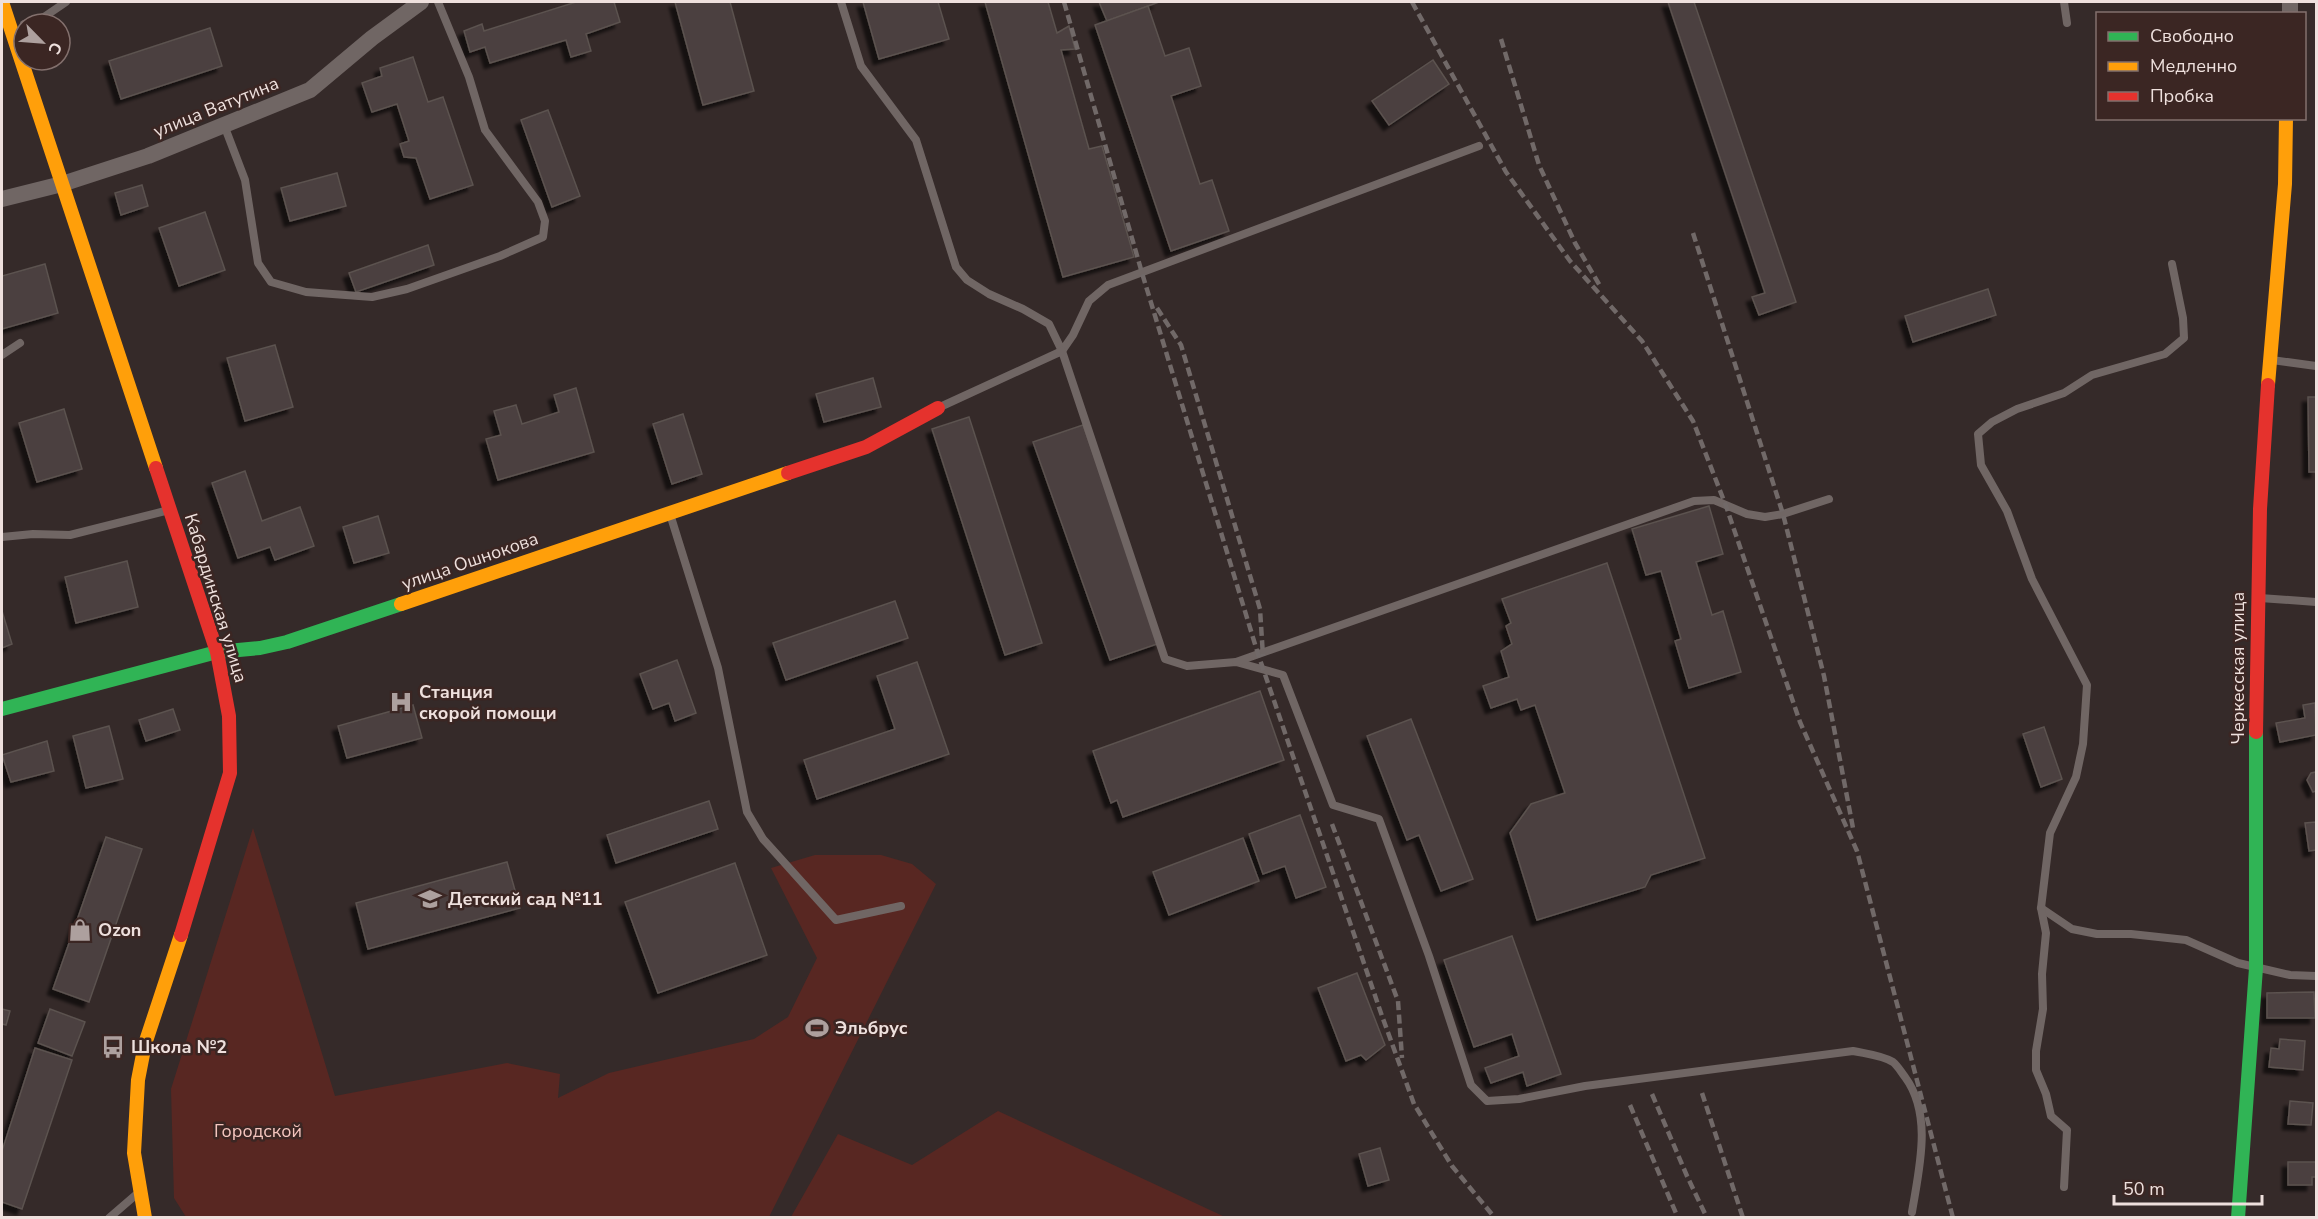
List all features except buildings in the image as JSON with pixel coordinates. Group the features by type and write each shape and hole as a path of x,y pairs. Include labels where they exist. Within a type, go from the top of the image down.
{"street":[{"name":"Кабардинская улица","path":"2,2 12,15"},
{"name":"улица Ватутина","path":"2,199 62,184 148,156 310,90 372,38 421,2"},
{"name":"Кабардинская улица","path":"32,72 62,184 217,652 229,716 230,773 188,914 145,1044 138,1080 134,1153 145,1218"},
{"name":"Черкесская улица","path":"2238,1218 2256,968 2257,598 2265,421 2284,184 2286,120"},
{"name":"улица Ошнокова","path":"2,709 217,652 260,648 287,642 866,447 938,408"}],"lane":[{"path":"51,12 66,2"},
{"path":"224,125 245,180 258,263 271,282 306,292 372,297 407,290 500,256 543,237 545,221 538,202 485,130 469,77 438,2"},
{"path":"841,2 861,66 916,140 956,267 967,280 989,294 1049,324 1062,351 1165,659 1187,666 1236,662 1694,501 1714,500 1747,514 1765,518 1829,499"},
{"path":"2064,2 2067,23"},
{"path":"938,408 1062,351 1073,335 1089,301 1108,285 1479,146"},
{"path":"2064,1187 2067,1130 2051,1116 2046,1094 2036,1070 2036,1051 2043,1009 2042,974 2046,933 2041,908 2050,832 2076,777 2081,755 2087,686 2032,579 2007,511 1981,465 1978,434 1992,422 2017,409 2064,393 2092,375 2165,354 2184,338 2183,318 2172,264"},
{"path":"2,355 20,343"},
{"path":"2271,360 2316,366"},
{"path":"2,537 33,534 70,535 171,509"},
{"path":"670,512 718,668 747,812 763,839 836,920 901,906"},
{"path":"2257,598 2316,602"},
{"path":"1236,662 1283,675 1333,805 1379,819 1429,956 1471,1085 1487,1101 1519,1099 1586,1086 1853,1051 1877,1055 1895,1063 1910,1084 1920,1108 1921,1136 1912,1212"},
{"path":"2041,908 2072,929 2097,934 2131,934 2186,940 2238,963 2256,968 2290,975 2316,976"},
{"path":"109,1218 140,1192"}],"green space":[{"name":"Городской","path":"253,828 335,1096 507,1063 560,1074 558,1098 609,1073 754,1039 788,1017 817,958 771,868 815,855 881,855 912,864 936,884 769,1217 186,1217 174,1198 171,1089"},
{"path":"998,1111 1225,1217 791,1217 838,1134 912,1165"}],"railway":[{"path":"1064,2 1142,273 1258,654 1382,1016 1414,1104 1452,1166 1495,1218"},
{"path":"1412,2 1506,172 1570,261 1642,341 1693,421 1726,506 1800,722 1857,851 1953,1218"},
{"path":"1501,39 1539,165 1575,243 1600,286"},
{"path":"1693,233 1783,514 1824,676 1853,828"},
{"path":"1157,308 1181,345 1260,609 1263,656"},
{"path":"1332,824 1398,1001 1402,1058"},
{"path":"1702,1093 1743,1218"},
{"path":"1652,1094 1707,1218"},
{"path":"1630,1105 1678,1218"}],"traffic: fast":[{"path":"2,709 217,652 260,648 287,642 401,604"},
{"path":"2238,1218 2256,968 2256,732"}],"traffic: slow":[{"path":"2,2 156,468"},
{"path":"2268,385 2285,184 2286,120"},
{"path":"401,604 788,473"},
{"path":"145,1218 134,1153 138,1080 145,1044 181,935"}],"traffic: jam":[{"path":"2256,732 2260,509 2268,385"},
{"path":"788,473 866,447 938,408"},
{"path":"156,468 217,652 229,716 230,773 181,935"}],"place":[{"name":"Станция скорой помощи","path":"401,702"},
{"name":"Детский сад №11","path":"430,899"},
{"name":"Ozon","path":"80,930"},
{"name":"Эльбрус","path":"817,1028"},
{"name":"Школа №2","path":"113,1047"}]}
